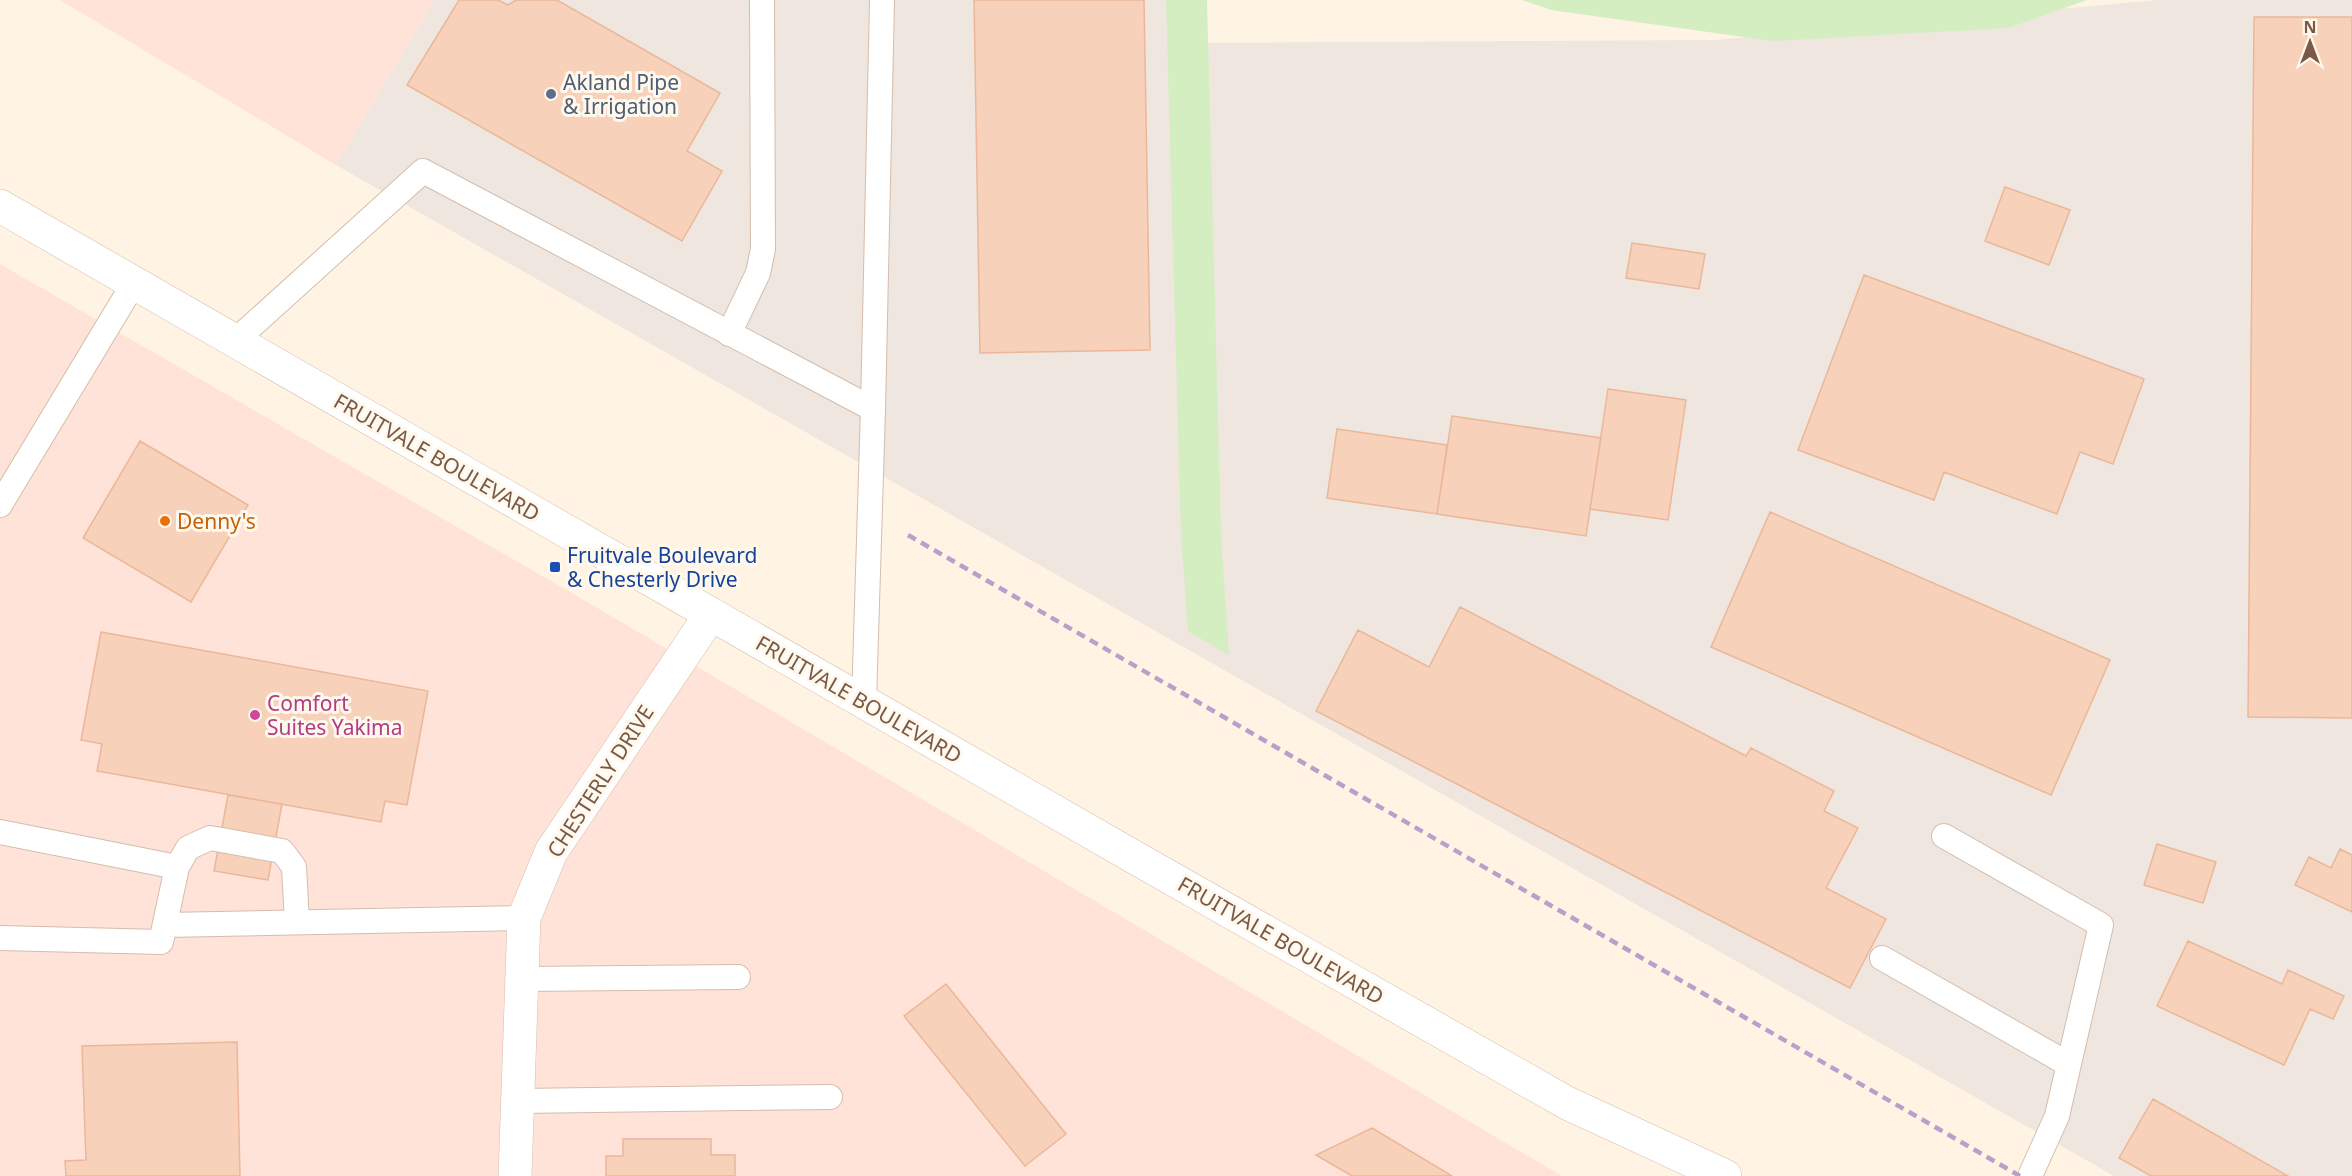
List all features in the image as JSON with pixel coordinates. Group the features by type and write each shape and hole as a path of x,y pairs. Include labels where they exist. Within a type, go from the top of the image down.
{"main road":[{"name":"FRUITVALE BOULEVARD","path":"0,206 1567,1103 1725,1176"},
{"name":"CHESTERLY DRIVE","path":"515,1176 524,918 550,852 711,614"}],"lane":[{"path":"729,334 758,273 763,249 762,0"},
{"path":"864,702 882,0"},
{"path":"235,341 423,171 873,409"},
{"path":"0,505 134,283"},
{"path":"0,832 177,867"},
{"path":"1944,836 2101,925 2057,1116 2030,1176"},
{"path":"0,938 161,942 177,867 188,848 210,838 282,850 294,867 297,922"},
{"path":"165,925 524,918"},
{"path":"1882,958 2068,1064"},
{"path":"522,979 738,977"},
{"path":"518,1101 830,1097"}],"shaded area":[{"path":"60,0 435,0 336,165"},
{"path":"435,0 1170,0 1171,43 1715,40 2158,0 2352,0 2352,1176 2114,1176 336,165"},
{"path":"0,264 584,600 1562,1176 0,1176"}],"green space":[{"path":"1166,0 1207,0 1221,536 1229,655 1188,631 1181,535"},
{"path":"1522,0 2087,0 2008,28 1772,41 1551,10"}],"building":[{"path":"459,0 498,0 508,5 516,0 557,0 720,93 687,151 722,171 682,241 407,85"},
{"path":"974,0 1144,0 1150,350 980,353"},
{"path":"2254,17 2352,17 2352,718 2248,717"},
{"path":"2005,187 2070,210 2049,265 1985,241"},
{"path":"1632,243 1705,254 1699,289 1626,278"},
{"path":"1864,275 2144,379 2113,464 2080,452 2057,514 1944,472 1934,500 1798,450"},
{"path":"1608,389 1686,400 1668,520 1590,509"},
{"path":"1452,416 1601,438 1586,536 1437,514"},
{"path":"1337,429 1447,445 1437,514 1327,498"},
{"name":"Denny's","path":"140,441 248,505 191,602 83,538"},
{"path":"1770,512 2110,660 2051,795 1711,647"},
{"path":"1460,607 1746,756 1751,748 1834,791 1824,811 1858,828 1826,888 1886,919 1850,988 1316,711 1358,630 1429,667"},
{"name":"Comfort Suites Yakima","path":"101,632 428,691 407,805 385,801 381,822 97,771 102,744 81,740"},
{"path":"228,795 282,804 268,880 214,871"},
{"path":"2157,844 2216,862 2203,903 2144,885"},
{"path":"2340,849 2352,855 2352,912 2295,885 2309,857 2331,868"},
{"path":"2188,941 2282,984 2288,970 2344,996 2333,1019 2310,1009 2284,1065 2157,1006"},
{"path":"946,984 1066,1134 1025,1166 904,1016"},
{"path":"237,1042 240,1176 66,1176 65,1161 86,1160 82,1046"},
{"path":"2153,1099 2288,1176 2151,1176 2119,1158"},
{"path":"1372,1128 1452,1176 1352,1176 1316,1155"},
{"path":"623,1139 711,1139 711,1155 735,1155 735,1176 606,1176 606,1156 623,1156"}],"railway":[{"path":"908,535 2020,1176"}],"place":[{"name":"Akland Pipe & Irrigation","path":"551,94"},
{"name":"Denny's","path":"165,521"},
{"name":"Fruitvale Boulevard & Chesterly Drive","path":"555,567"},
{"name":"Comfort Suites Yakima","path":"255,715"}]}
